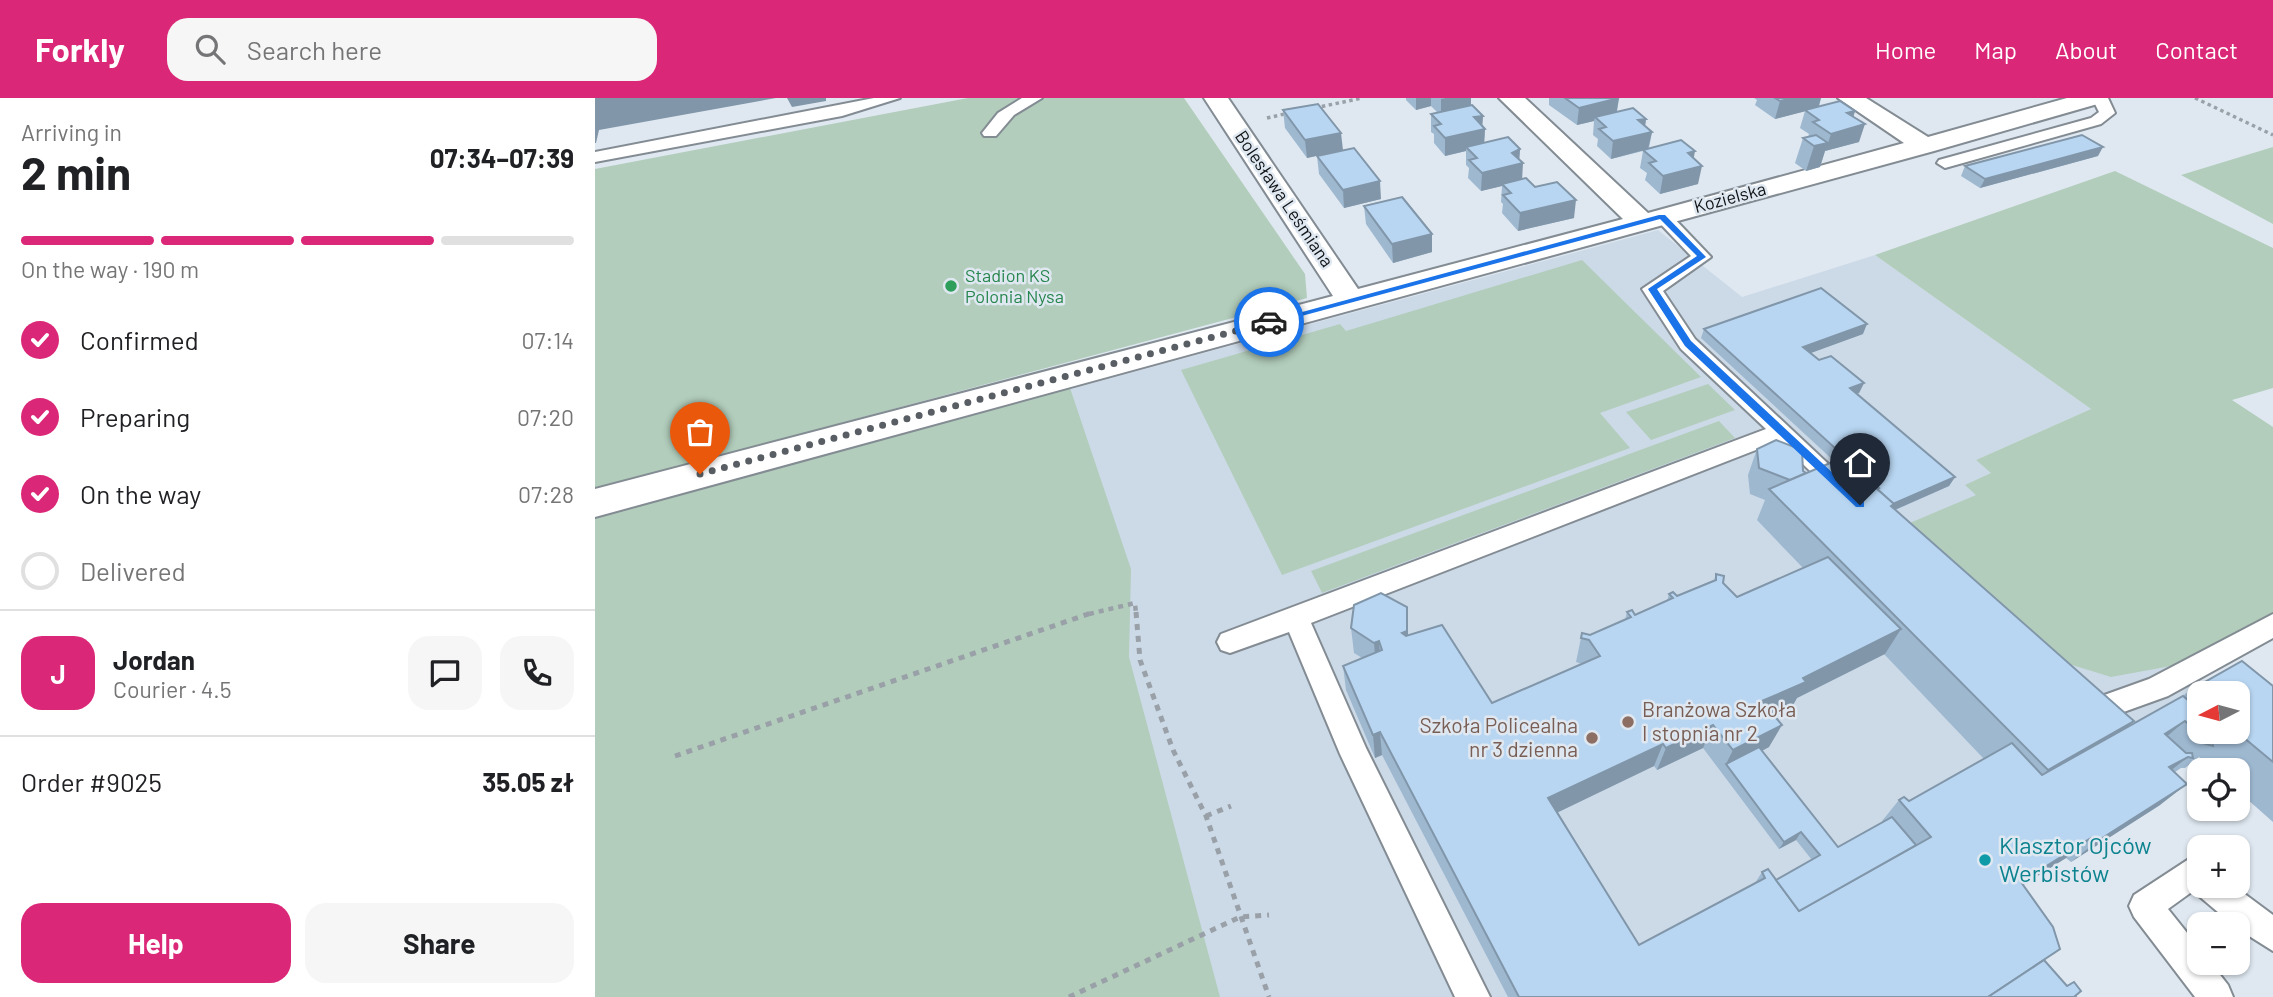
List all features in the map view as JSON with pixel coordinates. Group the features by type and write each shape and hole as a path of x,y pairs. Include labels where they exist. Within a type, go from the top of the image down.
{"street":[{"name":"Bolesława Leśmiana","path":"1216,98 1351,300"},
{"path":"1511,98 1652,219"},
{"path":"1850,98 1926,146"},
{"name":"Kozielska","path":"595,503 1926,146 2093,98"}],"lane":[{"path":"595,157 842,111 892,98"},
{"path":"990,133 998,121 1018,104 1034,98"},
{"path":"1945,163 2096,121 2107,113 2100,98"},
{"path":"1652,219 1702,257 1652,289 1688,344 1860,505"},
{"path":"1230,642 1782,431"},
{"path":"1296,618 1354,754 1472,997"},
{"path":"2064,689 2093,711 2158,688 2273,625"},
{"path":"2187,876 2145,906 2216,997"},
{"path":"2225,898 2273,935"}],"path":[{"path":"1312,108 1362,98"},
{"path":"2195,98 2273,135"},
{"path":"1234,125 1299,111"},
{"path":"675,756 1095,612 1135,603 1140,660 1173,750 1206,816 1269,997"},
{"path":"1206,816 1231,806"},
{"path":"1069,997 1240,917 1269,915"}],"shaded area":[{"path":"1658,230 1742,297 1875,255 2091,409 1976,460 1992,473 1966,485 2198,681 2187,681 2187,702 1782,997 595,997 595,518"}],"green space":[{"name":"Stadion KS Polonia Nysa","path":"968,98 1184,98 1305,274 1307,298 595,489 595,169"},
{"path":"2273,147 2273,224 2181,175"},
{"path":"2115,171 2273,248 2273,388 2232,400 2273,427 2273,613 2171,666 2111,677 2043,656 1905,525 1976,495 1965,485 1991,473 1976,460 2091,409 1875,255"},
{"path":"1582,260 1701,377 1600,413 1630,448 1282,575 1181,370 1340,324 1346,331"},
{"path":"1708,384 1735,410 1651,440 1626,412"},
{"path":"1070,388 1131,569 1129,657 1220,997 595,997 595,518"},
{"path":"1719,421 1735,438 1322,593 1311,571"}],"building":[{"path":"1565,98 1619,98 1579,108"},
{"path":"1840,101 1855,111 1847,113 1865,124 1831,134 1813,122 1819,120 1805,110"},
{"path":"1318,104 1341,133 1305,140 1283,110"},
{"path":"1472,105 1483,116 1474,117 1485,129 1445,138 1434,126 1441,124 1431,114"},
{"path":"1633,108 1646,119 1638,120 1652,132 1613,141 1599,129 1606,127 1595,117"},
{"path":"1816,135 1828,143 1814,146 1803,138"},
{"path":"2082,135 2103,147 1985,179 1965,166"},
{"path":"1508,137 1520,149 1512,153 1523,163 1482,173 1469,160 1477,158 1466,147"},
{"path":"1681,140 1695,151 1688,153 1702,166 1663,176 1649,163 1656,161 1643,150"},
{"path":"1354,148 1380,181 1343,190 1317,156"},
{"path":"1526,178 1535,187 1557,182 1576,200 1520,213 1503,195 1511,193 1502,184"},
{"path":"1402,197 1432,234 1392,244 1364,206"},
{"path":"1821,288 1867,324 1803,347 1819,360 1831,356 1864,383 1850,388 1955,477 1893,504 1877,489 1879,488 1704,329"},
{"path":"1776,440 1802,450 1803,471 1806,473 1790,480 1759,468 1757,449"},
{"path":"1842,458 1894,504 1891,506 2134,721 2048,770 1769,489"},
{"path":"1828,557 1901,629 1803,678 1806,682 1762,701 1782,725 1733,750 1713,725 1666,748 1663,744 1548,798 1639,945 1765,878 1762,872 1768,869 1799,911 1931,837 1899,800 1904,797 1909,801 2012,743 2042,775 2183,696 2187,699 2187,723 2185,721 2165,734 2186,753 2192,753 2193,758 2188,757 2169,767 2187,784 2096,842 2091,838 2021,882 2053,927 2060,949 1988,997 1519,997 1380,732 1373,735 1343,666 1382,650 1379,641 1374,643 1351,628 1354,605 1381,593 1407,607 1407,631 1402,633 1406,636 1442,625 1492,703 1600,656 1589,640 1581,638 1582,633 1590,635 1631,617 1627,612 1632,610 1635,615 1673,598 1669,594 1673,592 1677,596 1716,580 1716,574 1724,576 1723,583 1737,597"},
{"path":"2242,661 2273,686 2273,762 2251,744 2251,681 2207,681"},
{"path":"1759,747 1838,847 1892,817 1916,845 1799,911 1776,880 1820,855 1801,832 1784,842 1726,764"},
{"path":"2044,960 2067,986 2074,982 2081,991 2076,997 1988,997"}],"way so far":[{"path":"700,474 1269,322"}],"place":[{"name":"Stadion KS Polonia Nysa","path":"951,286"},
{"name":"Branżowa Szkoła I stopnia nr 2","path":"1628,722"},
{"name":"Szkoła Policealna nr 3 dzienna","path":"1592,738"},
{"name":"Klasztor Ojców Werbistów","path":"1985,860"}],"route":[{"path":"1269,322 1662,216 1702,257 1652,289 1688,344 1860,505"}]}
